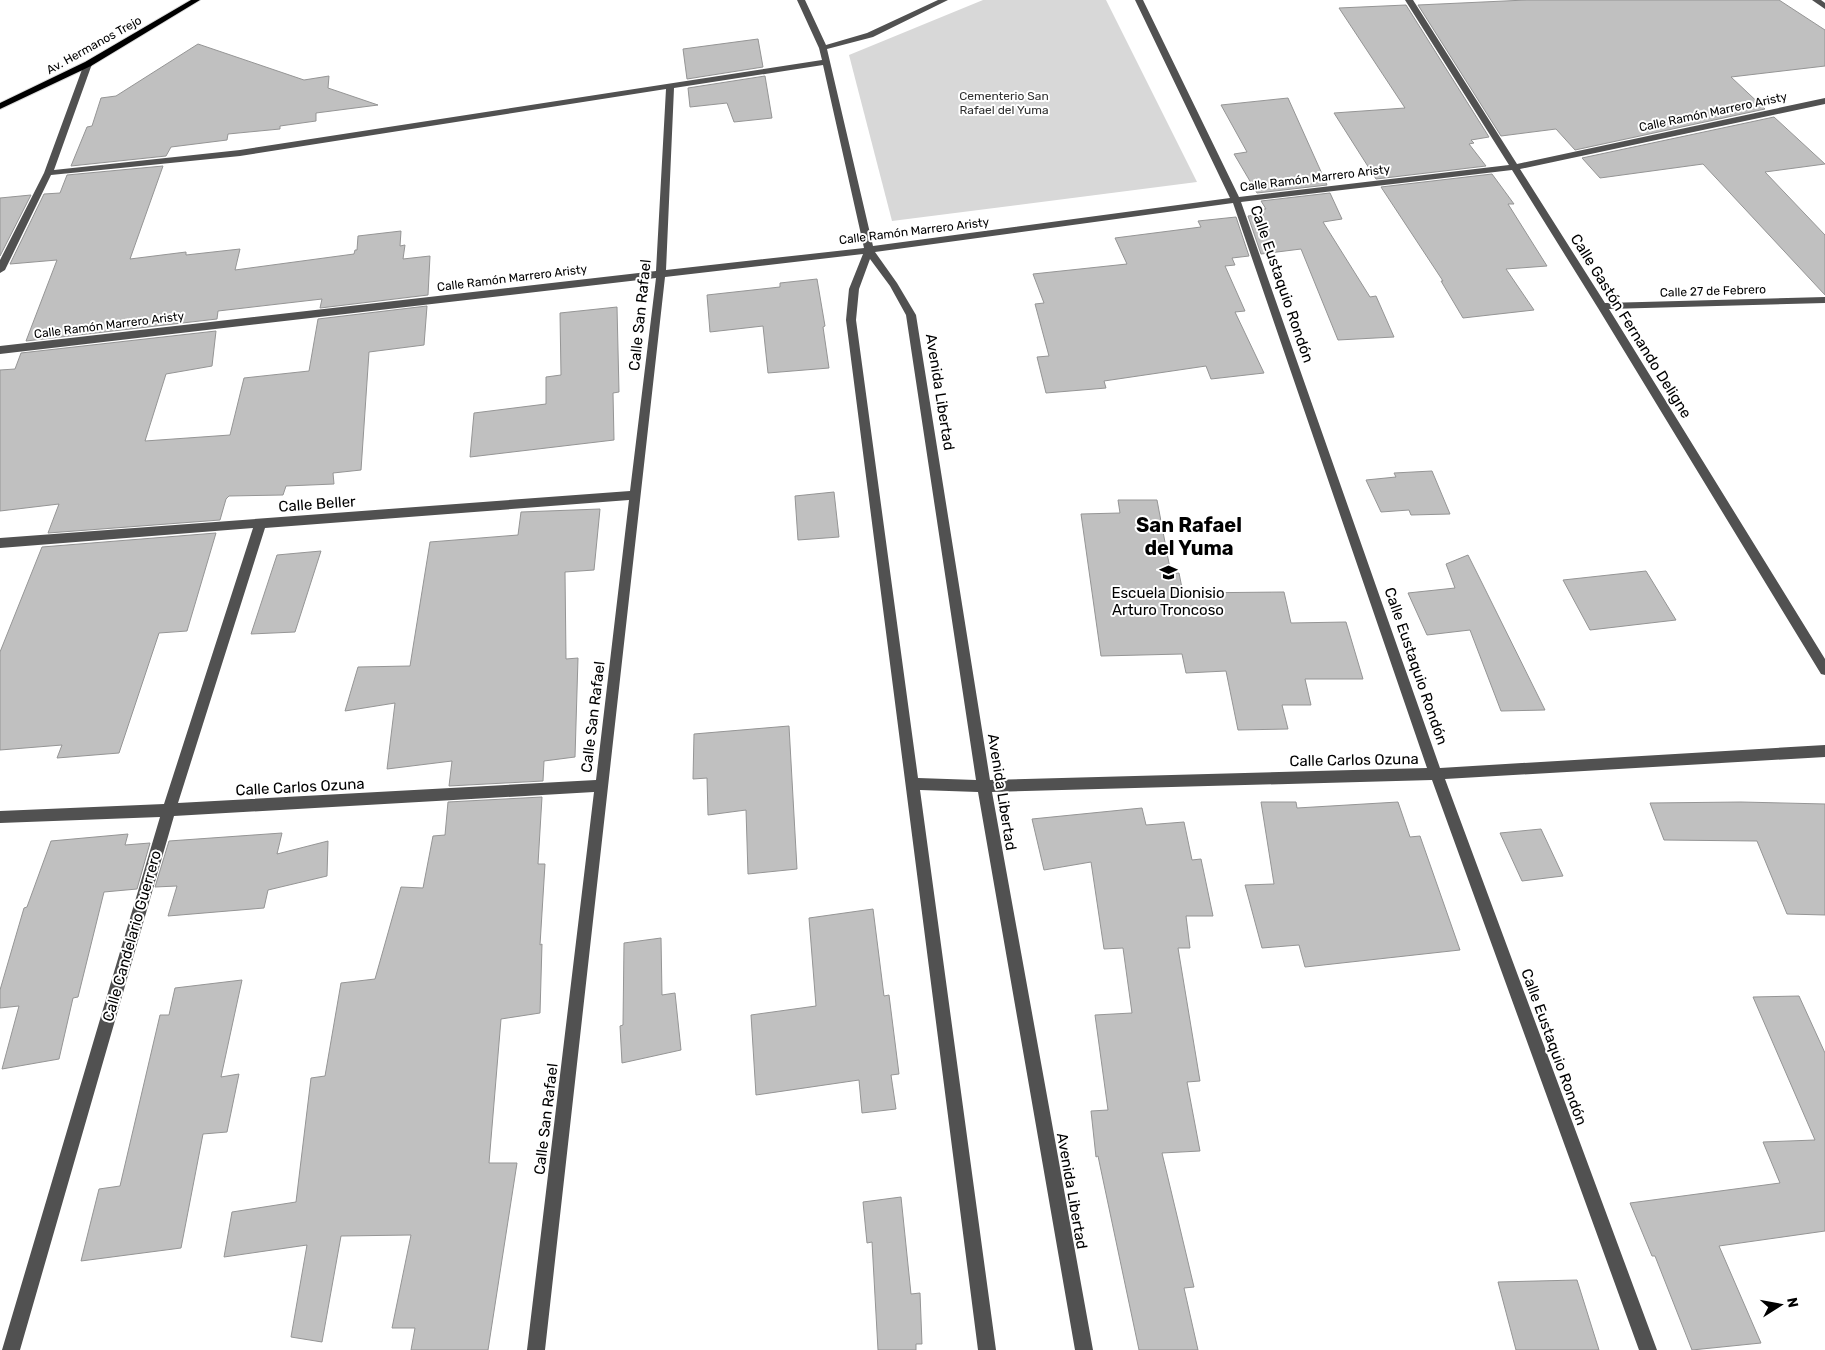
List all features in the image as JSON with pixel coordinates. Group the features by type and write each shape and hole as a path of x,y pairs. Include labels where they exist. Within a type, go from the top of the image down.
{"main road":[{"name":"Av. Hermanos Trejo","path":"0,106 88,64 190,1"}],"street":[{"name":"Avenida Libertad","path":"801,0 823,48 869,250 894,285 911,315 984,786 1084,1350"},
{"path":"823,48 870,35 944,0"},
{"name":"Calle Eustaquio Rondón","path":"1139,0 1236,200 1436,774 1648,1350"},
{"name":"Calle Gastón Fernando Deligne","path":"1409,0 1602,306 1825,670"},
{"path":"1816,0 1825,7"},
{"path":"48,172 240,153 826,62"},
{"path":"0,270 48,172 88,64"},
{"name":"Calle San Rafael","path":"536,1350 661,274 670,87"},
{"name":"Calle Ramón Marrero Aristy","path":"0,350 869,250 1236,200 1516,168 1825,101"},
{"path":"869,250 854,289 851,320 987,1350"},
{"name":"Calle 27 de Febrero","path":"1602,306 1825,300"},
{"name":"Calle Beller","path":"0,542 636,495"},
{"name":"Calle Candelario Guerrero","path":"11,1350 169,810 260,524"},
{"name":"Calle Carlos Ozuna","path":"913,784 984,786 1436,774 1825,750"},
{"name":"Calle Carlos Ozuna","path":"0,817 169,810 601,786"}],"green space":[{"name":"Cementerio San Rafael del Yuma","path":"983,0 1106,0 1197,182 892,221 849,55"}],"building":[{"path":"1526,0 1779,0 1825,30 1825,66 1731,77 1765,109 1575,150 1556,129 1501,136 1418,5"},
{"path":"1406,5 1489,137 1471,140 1474,143 1469,144 1486,166 1376,179 1334,113 1405,108 1339,8"},
{"path":"758,39 763,67 687,79 683,49"},
{"path":"198,44 304,80 329,76 328,88 378,105 316,113 316,121 280,126 280,129 228,134 227,140 171,147 166,156 71,166 87,127 92,126 101,98 116,96"},
{"path":"765,76 772,118 734,122 727,103 690,107 688,88"},
{"path":"1288,98 1327,185 1257,193 1234,154 1247,152 1221,105"},
{"path":"1774,117 1825,164 1765,172 1825,235 1825,295 1703,164 1600,178 1582,158"},
{"path":"163,166 130,259 186,252 186,255 240,249 235,270 354,254 355,250 357,250 358,236 401,231 400,246 405,245 403,259 430,256 428,295 320,308 322,299 218,311 217,319 26,341 57,260 10,264 44,194 60,193 67,175"},
{"path":"1492,174 1514,204 1508,204 1547,266 1506,269 1534,310 1463,318 1441,281 1443,281 1381,187"},
{"path":"1330,193 1342,219 1323,222 1370,297 1376,296 1394,337 1338,340 1301,249 1261,254 1248,216 1264,214 1261,209 1266,209 1261,201"},
{"path":"31,195 0,256 0,198"},
{"path":"1236,217 1249,256 1232,258 1235,265 1225,266 1245,311 1235,312 1264,373 1211,379 1206,366 1104,381 1106,388 1046,393 1037,357 1049,356 1035,304 1044,303 1033,274 1127,264 1115,238 1201,227 1198,221"},
{"path":"817,279 825,326 823,327 829,368 768,373 763,326 710,332 707,295 780,287 780,283"},
{"path":"427,306 424,345 369,352 361,470 333,473 334,484 286,486 283,495 229,496 226,499 220,520 48,533 59,504 0,511 0,370 15,369 21,353 216,331 212,366 166,374 145,441 230,435 244,378 309,371 318,319"},
{"path":"617,307 619,392 613,393 614,440 470,457 474,413 546,404 546,377 561,375 560,313"},
{"path":"1432,471 1450,514 1411,515 1409,510 1381,512 1366,480 1396,477 1394,473"},
{"path":"834,492 839,537 798,540 795,496"},
{"path":"1118,500 1157,500 1171,574 1179,573 1183,593 1284,592 1291,623 1346,622 1363,679 1305,679 1311,705 1282,705 1288,729 1238,730 1226,671 1186,673 1182,654 1101,656 1081,514 1120,513"},
{"path":"600,509 594,570 565,572 566,659 578,658 575,757 544,761 543,781 449,786 452,761 387,769 395,703 345,711 358,667 410,666 430,542 518,535 521,512"},
{"path":"216,533 187,631 159,633 119,753 57,758 62,745 0,750 0,652 42,547"},
{"path":"321,551 295,632 251,634 277,555"},
{"path":"1468,555 1545,710 1501,711 1470,630 1427,635 1408,593 1455,588 1446,564"},
{"path":"1646,571 1676,620 1590,630 1563,580"},
{"path":"789,726 797,869 748,874 746,810 708,815 707,778 693,779 694,734"},
{"path":"542,797 538,864 545,864 540,945 542,944 540,1013 501,1019 489,1163 517,1163 488,1350 411,1350 415,1328 392,1328 411,1235 341,1236 322,1342 291,1337 307,1245 224,1257 232,1212 296,1202 311,1078 325,1076 341,983 375,979 401,887 423,888 433,836 445,835 448,802"},
{"path":"1261,802 1296,802 1297,808 1398,802 1410,837 1420,836 1460,950 1305,967 1299,945 1262,948 1245,885 1274,884"},
{"path":"1741,802 1825,804 1825,915 1787,914 1757,841 1664,840 1650,803"},
{"path":"1142,808 1146,825 1184,822 1192,860 1201,859 1213,916 1186,916 1190,948 1178,948 1200,1081 1187,1082 1200,1151 1162,1153 1194,1287 1184,1288 1198,1350 1139,1350 1098,1156 1096,1157 1091,1111 1108,1110 1095,1015 1132,1013 1123,948 1104,949 1091,862 1044,870 1032,819"},
{"path":"1541,829 1563,876 1522,881 1500,833"},
{"path":"282,833 277,854 328,841 327,876 268,890 264,908 168,916 177,886 155,887 169,841"},
{"path":"128,834 125,845 150,843 137,889 104,892 78,997 73,998 59,1059 2,1069 19,1006 0,1008 0,990 24,908 27,907 51,841"},
{"path":"873,909 884,996 889,995 899,1074 891,1075 896,1109 862,1113 859,1080 756,1095 751,1015 816,1006 809,918"},
{"path":"661,938 662,995 675,993 681,1050 622,1063 620,1026 623,1025 624,943"},
{"path":"242,980 221,1077 239,1074 227,1132 203,1134 181,1248 81,1261 99,1189 120,1186 160,1015 169,1015 175,988"},
{"path":"1799,996 1825,1053 1825,1231 1719,1246 1761,1343 1692,1350 1655,1256 1652,1256 1630,1203 1780,1183 1763,1142 1815,1140 1753,997"},
{"path":"901,1197 911,1294 920,1293 922,1344 916,1344 916,1350 878,1350 872,1242 867,1243 863,1202"},
{"path":"1577,1280 1599,1350 1516,1350 1498,1282"}],"place":[{"name":"Escuela Dionisio Arturo Troncoso","path":"1168,572"}],"district":[{"name":"San Rafael del Yuma","path":"1189,536"}]}
